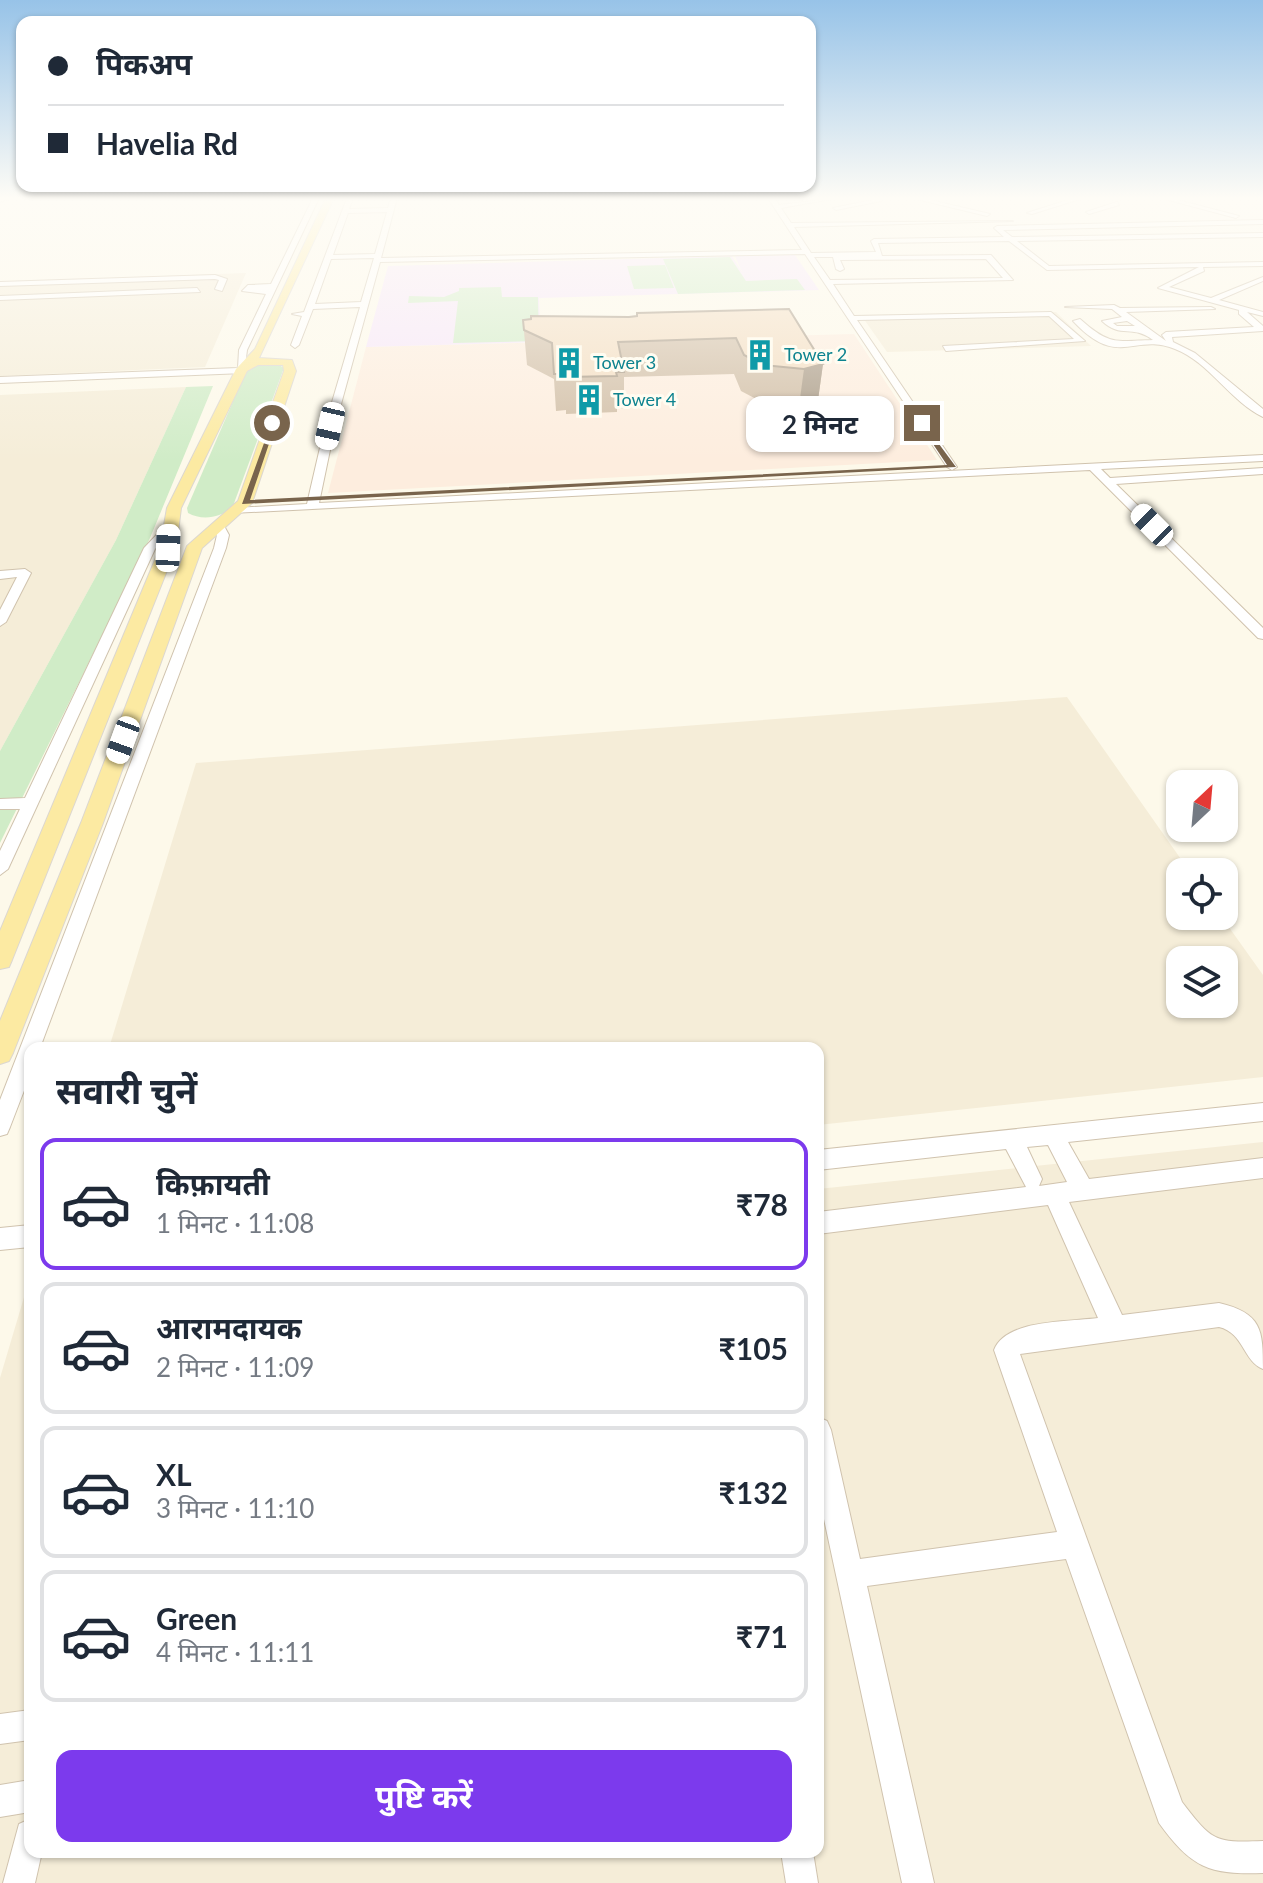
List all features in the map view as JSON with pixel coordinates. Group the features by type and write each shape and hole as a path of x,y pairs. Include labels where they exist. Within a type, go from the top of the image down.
{"main road":[{"path":"182,528 178,500 241,370 260,350 290,286"},
{"path":"282,340 304,312 313,286"},
{"path":"0,1053 92,823 195,546 241,507 290,371 288,362 276,351"},
{"path":"241,370 274,359 288,362"},
{"path":"182,528 219,526"},
{"path":"0,960 168,548 182,528"}],"street":[{"path":"228,286 232,291"},
{"path":"0,383 241,370 243,350 273,286"},
{"path":"295,345 315,286"},
{"path":"313,504 330,426 369,286"},
{"path":"830,286 952,467"},
{"path":"1165,286 1162,288 1263,314"},
{"path":"1211,301 1248,286"},
{"path":"0,298 271,289"},
{"path":"1225,295 1263,305"},
{"path":"304,312 364,304"},
{"path":"1170,345 1101,344 1066,307 1155,309 1171,317 1197,316 1189,309 1222,309"},
{"path":"1236,307 1262,329"},
{"path":"1118,310 1263,414"},
{"path":"851,318 1051,314 1081,341 946,348"},
{"path":"259,315 277,315"},
{"path":"1129,318 1106,321 1115,328 1144,329"},
{"path":"1170,345 1166,335 1262,329"},
{"path":"909,473 952,467 1263,450"},
{"path":"241,507 1263,458"},
{"path":"1201,461 1217,475"},
{"path":"1093,467 1263,635"},
{"path":"1108,481 1263,471"},
{"path":"32,1042 220,548 223,535 219,526"},
{"path":"0,869 150,548 182,528"},
{"path":"0,575 25,573 0,622"},
{"path":"0,804 31,803"},
{"path":"0,1127 24,1064"},
{"path":"824,1159 1263,1112"},
{"path":"1054,1136 1081,1187"},
{"path":"1013,1141 1031,1179"},
{"path":"824,1222 1081,1187 1263,1168"},
{"path":"1053,1192 1114,1326"},
{"path":"0,1239 24,1237"},
{"path":"1263,1357 1247,1327 1235,1317 1219,1315 1015,1341 1006,1350 1170,1812 1201,1852 1229,1859 1263,1857"},
{"path":"824,1457 918,1883"},
{"path":"850,1574 1074,1544"},
{"path":"0,1729 24,1726"},
{"path":"0,1801 24,1797"},
{"path":"19,1883 25,1858"},
{"path":"798,1858 802,1883"}],"shaded area":[{"path":"0,286 240,286 205,367 0,376"},
{"path":"383,286 816,286 819,290 539,298 541,342 366,347"},
{"path":"1056,312 1091,346 887,352 861,315"},
{"path":"854,334 937,460 328,493 366,347"},
{"path":"186,387 116,540 0,751 0,395"},
{"path":"1067,697 1180,858 1166,858 1166,930 1231,930 1263,975 1263,1077 824,1124 824,1042 111,1042 196,763"},
{"path":"1263,1142 1263,1883 0,1883 0,1378 24,1297 24,1858 824,1858 824,1188"}],"green space":[{"path":"633,286 674,288 634,289"},
{"path":"675,286 802,286 805,290 678,294"},
{"path":"501,287 502,297 538,297 539,341 453,343 458,301 408,303 409,296 444,297 459,291 459,288"},
{"path":"276,363 284,368 233,506 212,517 188,513 187,508 247,369"},
{"path":"213,386 150,538 0,843 0,751 116,540 186,387"}],"building":[{"path":"789,309 823,364 804,369 763,365 744,355 736,338 618,342 624,372 616,372 617,376 565,377 564,374 554,374 552,343 524,330 523,320 531,319 531,316 629,317 637,316 637,313"}],"place":[{"name":"Tower 2","path":"760,355"},
{"name":"Tower 3","path":"569,363"},
{"name":"Tower 4","path":"589,400"}],"route":[{"path":"272,423 245,503 952,467 922,423"}]}
